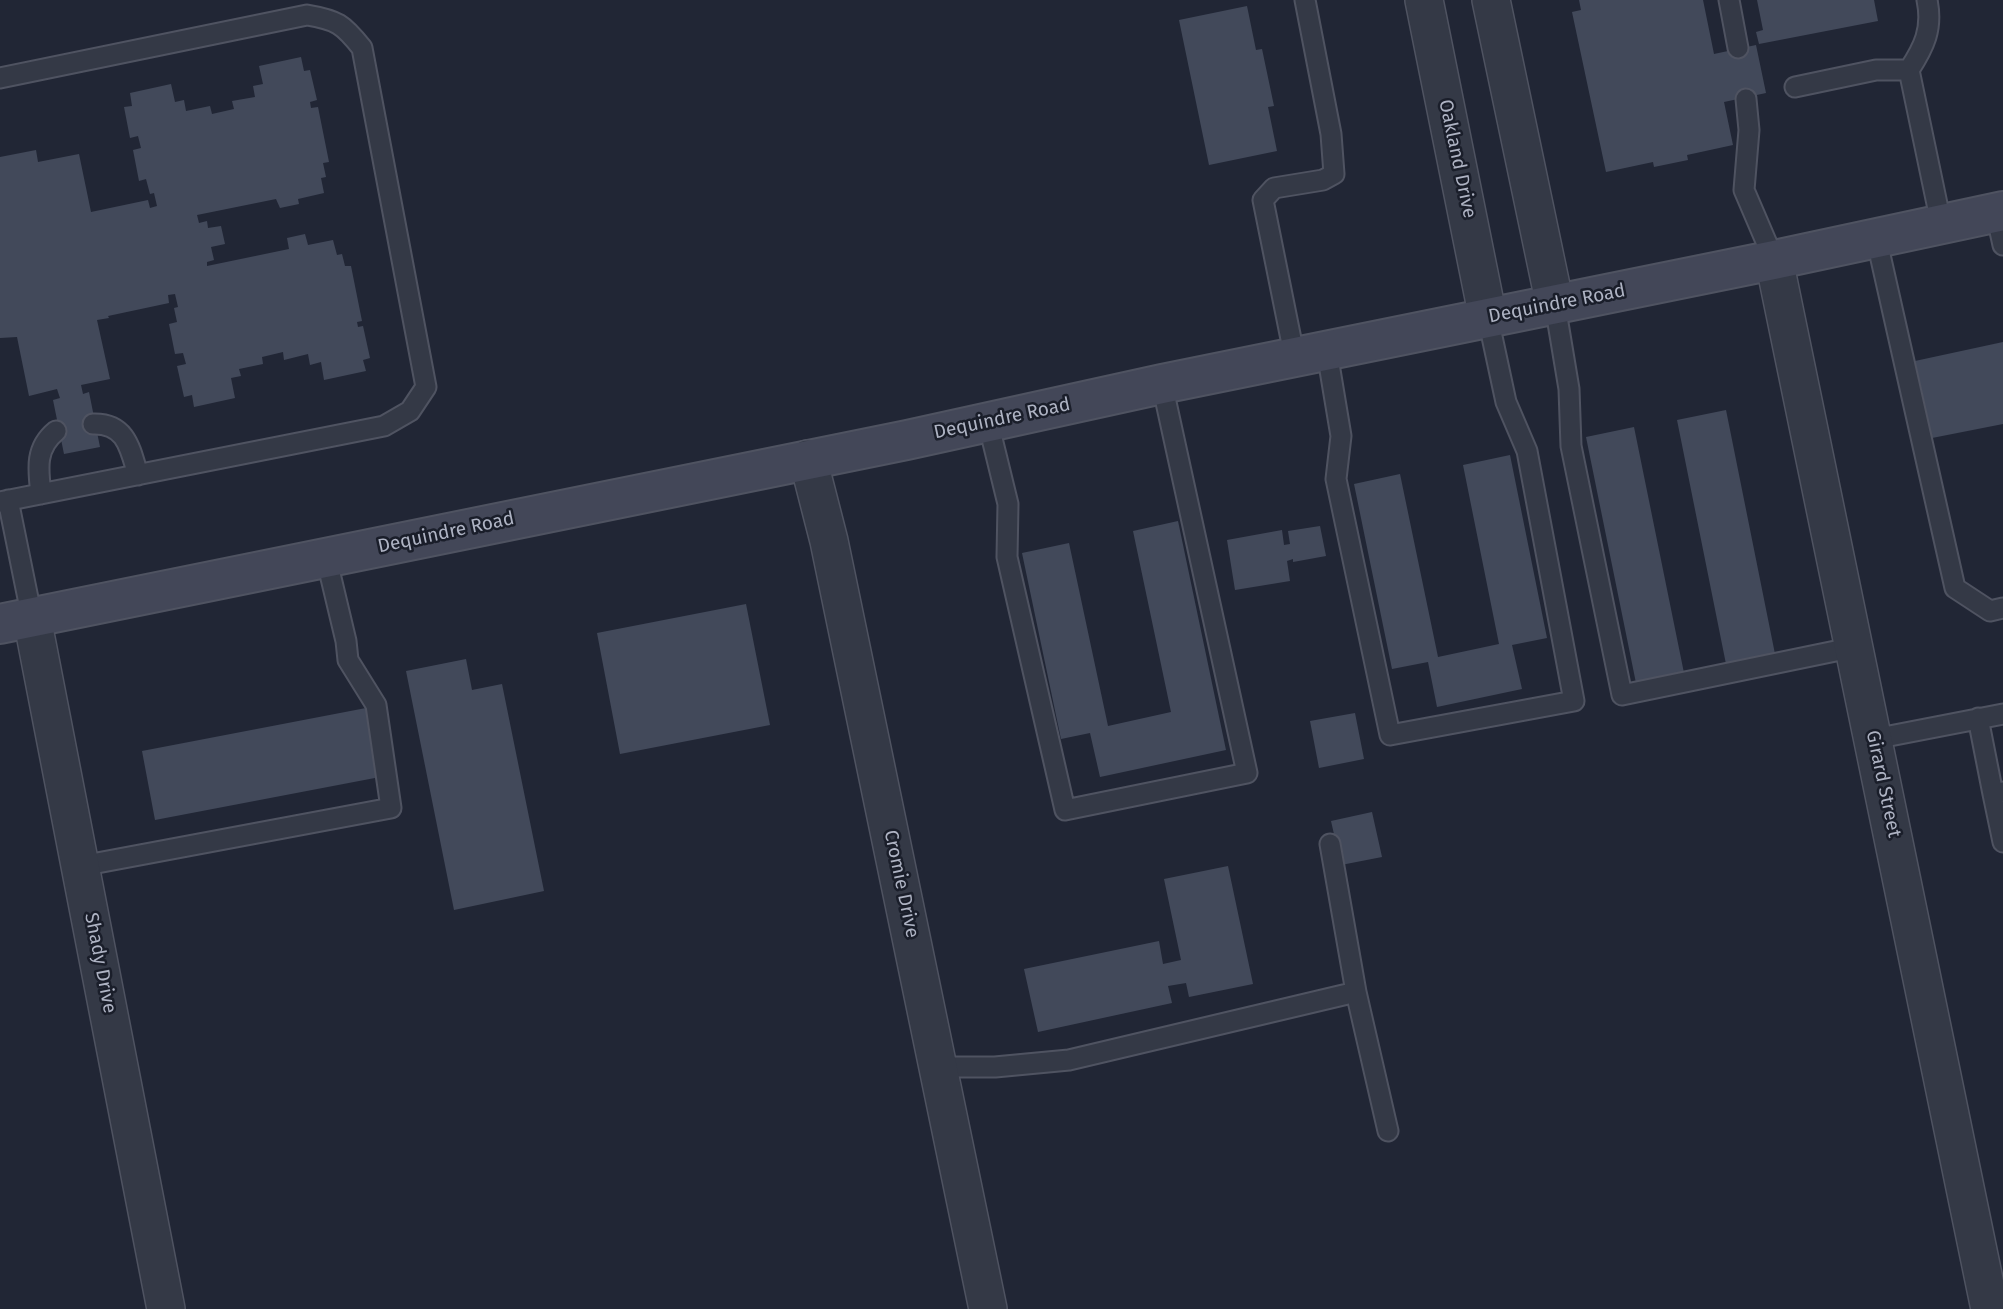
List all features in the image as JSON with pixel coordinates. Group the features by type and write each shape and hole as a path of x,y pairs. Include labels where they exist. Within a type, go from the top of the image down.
{"main road":[{"name":"Dequindre Road","path":"16,621 1162,384 1311,356 1941,223 2001,223"}],"street":[{"name":"Oakland Drive","path":"1424,0 1488,318"},
{"path":"1491,0 1555,305"},
{"name":"Girard Street","path":"1774,260 1990,1309"},
{"name":"Cromie Drive","path":"808,459 829,541 988,1309"},
{"name":"Shady Drive","path":"16,621 81,866 166,1309"}],"lane":[{"path":"1305,0 1331,134 1334,174 1323,180 1274,188 1263,200 1311,356 1341,436 1336,479 1390,735 1574,701 1527,451 1506,402 1488,318"},
{"path":"1729,0 1738,48"},
{"path":"1927,0 1926,44 1909,70 1941,223"},
{"path":"0,78 307,15 332,19 362,48 426,387 410,411 384,426 4,501 16,621"},
{"path":"1795,87 1876,70 1909,70"},
{"path":"1746,99 1749,130 1744,190 1774,260"},
{"path":"1876,237 1955,588 1990,611 2003,608"},
{"path":"1555,305 1569,389 1571,446 1622,695 1854,648"},
{"path":"988,422 1008,504 1007,557 1065,810 1247,773 1162,384"},
{"path":"93,424 107,424 119,431 130,448 138,475"},
{"path":"41,494 38,456 46,439 57,431"},
{"path":"81,866 391,808 376,705 348,660 326,557"},
{"path":"1874,739 2003,714"},
{"path":"1978,718 1998,793 2003,842"},
{"path":"1330,844 1356,992 1388,1131"},
{"path":"939,1067 995,1068 1069,1060 1356,992"}],"building":[{"path":"1579,0 1703,0 1714,54 1756,45 1766,93 1724,102 1733,145 1687,155 1688,160 1654,167 1653,162 1606,172 1572,12 1581,10"},
{"path":"1757,0 1874,0 1878,21 1759,44 1756,32 1763,30"},
{"path":"1247,6 1256,50 1262,49 1274,106 1268,107 1277,151 1209,165 1179,20"},
{"path":"301,57 304,71 310,70 317,100 310,102 311,108 318,107 329,162 323,163 326,177 321,178 324,193 298,199 299,204 280,208 276,199 197,215 199,223 207,221 208,228 221,226 225,244 211,247 214,260 207,262 207,266 289,249 287,238 305,234 308,245 333,240 337,255 342,254 345,266 351,266 362,321 357,322 358,327 363,326 370,358 363,360 366,371 324,380 321,362 310,365 308,354 284,360 283,352 262,357 263,364 239,369 241,376 231,378 235,398 194,407 192,395 184,397 177,366 186,364 183,353 175,354 169,324 177,322 174,308 178,307 175,294 168,295 169,303 97,320 110,379 81,385 83,394 89,392 100,447 64,454 53,400 60,398 57,389 29,396 17,337 0,338 0,157 36,150 38,162 79,154 91,212 148,200 150,208 157,206 154,193 150,194 146,179 139,181 133,150 141,148 138,136 130,138 124,107 132,106 130,93 171,84 175,102 184,100 186,111 210,106 212,114 234,109 232,101 255,97 253,86 263,84 259,66"},
{"path":"2003,342 2003,424 1932,438 1915,361"},
{"path":"1726,410 1775,654 1726,664 1677,420"},
{"path":"1634,427 1684,673 1636,683 1586,437"},
{"path":"1510,455 1547,638 1512,645 1522,689 1437,707 1428,662 1392,669 1354,484 1400,474 1438,657 1499,644 1463,465"},
{"path":"1178,521 1226,750 1100,777 1090,733 1061,739 1022,553 1069,543 1108,726 1171,712 1133,531"},
{"path":"1320,526 1326,556 1287,561 1290,581 1235,590 1227,540 1282,530 1284,545 1290,544 1288,531"},
{"path":"746,604 770,725 620,754 597,633"},
{"path":"466,659 472,690 502,684 544,891 454,910 406,671"},
{"path":"366,708 380,777 155,820 142,751"},
{"path":"1355,713 1364,759 1319,768 1310,721"},
{"path":"1372,812 1382,857 1341,865 1331,821"},
{"path":"1228,866 1253,984 1189,997 1186,983 1168,986 1172,1003 1038,1032 1024,969 1159,941 1163,964 1181,960 1164,879"}]}
